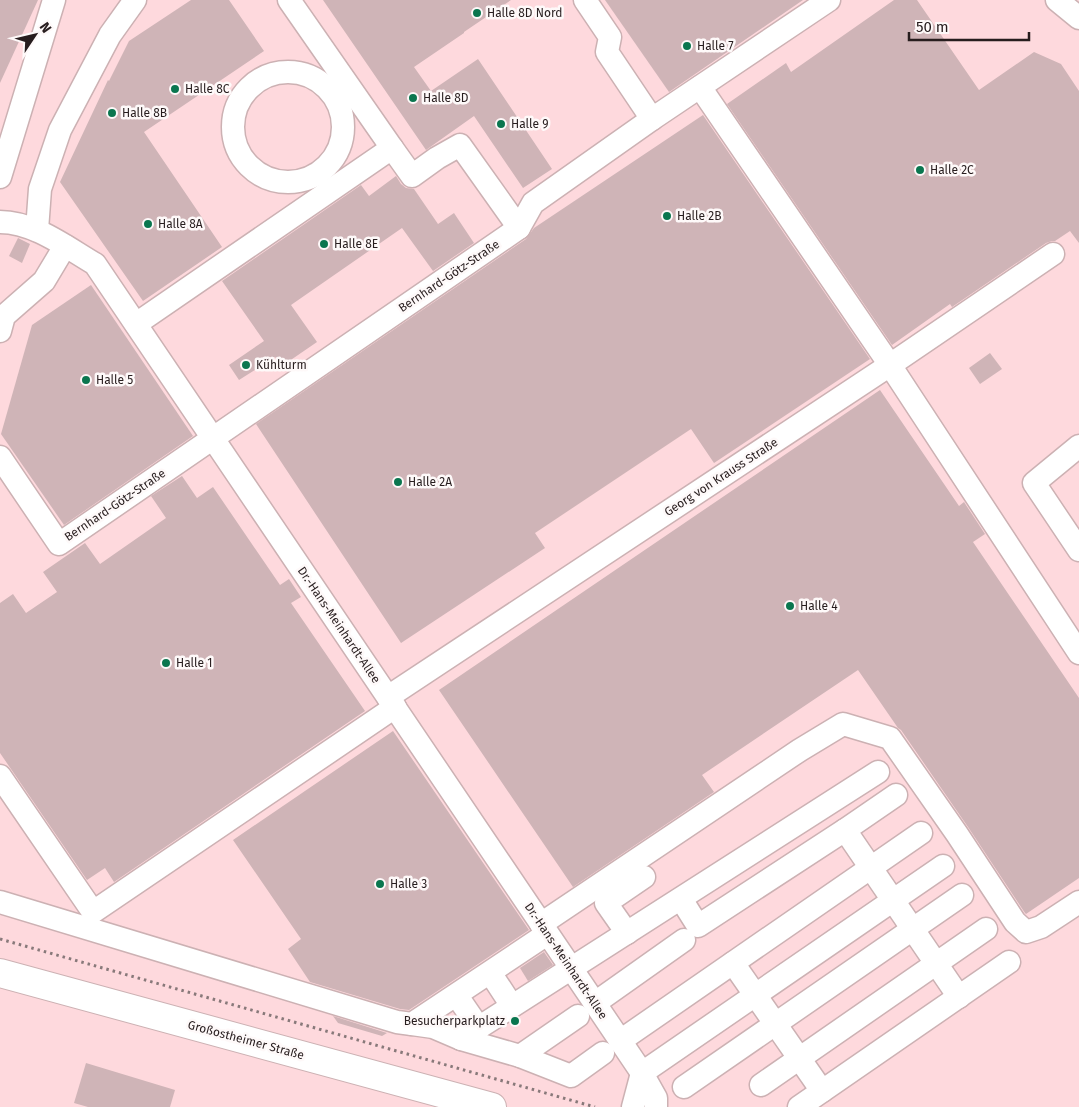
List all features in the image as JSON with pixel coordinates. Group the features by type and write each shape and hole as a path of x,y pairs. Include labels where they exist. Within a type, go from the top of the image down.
{"main road":[{"name":"Großostheimer Straße","path":"0,973 492,1107"}],"street":[{"path":"0,177 54,0"},
{"path":"37,230 40,189 60,130 110,35 135,0"},
{"path":"289,0 412,176 437,158 460,145 518,228"},
{"path":"585,0 610,37 607,52 652,119"},
{"name":"Bernhard-Götz-Straße","path":"0,457 59,544 518,228 533,203 652,119 830,0"},
{"path":"1057,0 1079,18"},
{"path":"281,71 311,76 333,94 344,120 338,152 318,175 290,183 261,177 237,153 232,118 248,87 281,71"},
{"path":"700,87 890,365 1079,653"},
{"path":"136,324 392,148"},
{"name":"Dr.-Hans-Meinhardt-Allee","path":"0,222 16,223 37,230 95,264 571,969 586,1010 612,1047 642,1073 658,1104"},
{"path":"0,331 4,316 44,281 65,246"},
{"name":"Georg von Krauss Straße","path":"86,918 392,702 1053,254"},
{"path":"1079,446 1034,482 1079,550"},
{"path":"412,1024 800,750 843,724 890,738 957,834 1014,922 1026,932 1041,927 1079,902"},
{"path":"470,1034 878,772"},
{"path":"0,776 86,918"},
{"path":"680,899 698,926 896,795"},
{"path":"845,830 959,996"},
{"path":"0,902 86,918 398,1022 470,1034 571,1076 922,833"},
{"path":"633,1107 642,1073 942,866"},
{"path":"627,933 606,903 644,877"},
{"path":"684,1087 962,895"},
{"path":"761,1084 986,929"},
{"path":"520,1056 684,940"},
{"path":"799,1107 1009,962"},
{"path":"733,964 822,1092"},
{"path":"491,974 512,1006"},
{"path":"457,996 470,1034"}],"path":[{"path":"0,939 595,1107"}],"shaded area":[{"path":"0,0 1079,0 1079,1107 0,1107"}],"building":[{"path":"0,0 38,0 0,83"},
{"path":"191,0 229,0 264,51 144,132 222,247 143,301 60,182 108,80 129,41"},
{"path":"323,0 511,0 414,67 431,91 478,59 552,169 523,188 474,116 426,150"},
{"name":"Halle 7","path":"605,0 803,0 669,92"},
{"name":"Halle 2C","path":"894,0 917,0 979,90 1034,52 1061,64 1079,91 1079,243 1070,231 1055,241 1046,243 952,307 950,304 892,345 727,104 786,63 791,72"},
{"name":"Halle 2B","path":"703,115 870,359 714,463 691,429 535,533 545,548 401,643 256,424 526,239 534,228"},
{"name":"Halle 8E","path":"396,176 406,188 414,189 438,224 454,213 474,243 433,271 402,228 291,305 317,342 282,366 275,357 239,380 229,365 264,341 222,281 361,185 369,196"},
{"path":"18,238 30,244 22,263 9,256"},
{"name":"Halle 5","path":"91,285 193,436 64,525 1,434 32,325"},
{"path":"990,353 1002,369 980,384 969,368"},
{"name":"Halle 4","path":"880,390 959,506 964,502 985,534 973,542 1079,698 1079,878 1026,914 968,827 858,670 702,775 714,792 573,887 439,690"},
{"name":"Halle 1","path":"182,476 197,498 213,487 280,585 289,579 301,597 291,603 365,711 114,882 105,868 87,880 0,753 0,603 13,594 26,613 57,592 43,572 85,543 100,564 166,518 151,496"},
{"name":"Halle 3","path":"393,731 529,930 409,1010 310,982 288,949 301,939 233,840"},
{"path":"544,952 553,965 528,981 520,968"},
{"path":"333,1016 387,1033 382,1036 338,1023"},
{"path":"86,1063 175,1090 170,1107 88,1107 74,1103"}],"place":[{"name":"Halle 8D Nord","path":"477,13"},
{"name":"Halle 7","path":"687,46"},
{"name":"Halle 8C","path":"175,89"},
{"name":"Halle 8D","path":"413,98"},
{"name":"Halle 8B","path":"112,113"},
{"name":"Halle 9","path":"501,124"},
{"name":"Halle 2C","path":"920,170"},
{"name":"Halle 2B","path":"667,216"},
{"name":"Halle 8A","path":"148,224"},
{"name":"Halle 8E","path":"324,244"},
{"name":"Kühlturm","path":"246,365"},
{"name":"Halle 5","path":"86,380"},
{"name":"Halle 2A","path":"398,482"},
{"name":"Halle 4","path":"790,606"},
{"name":"Halle 1","path":"166,663"},
{"name":"Halle 3","path":"380,884"},
{"name":"Besucherparkplatz","path":"515,1021"}]}
